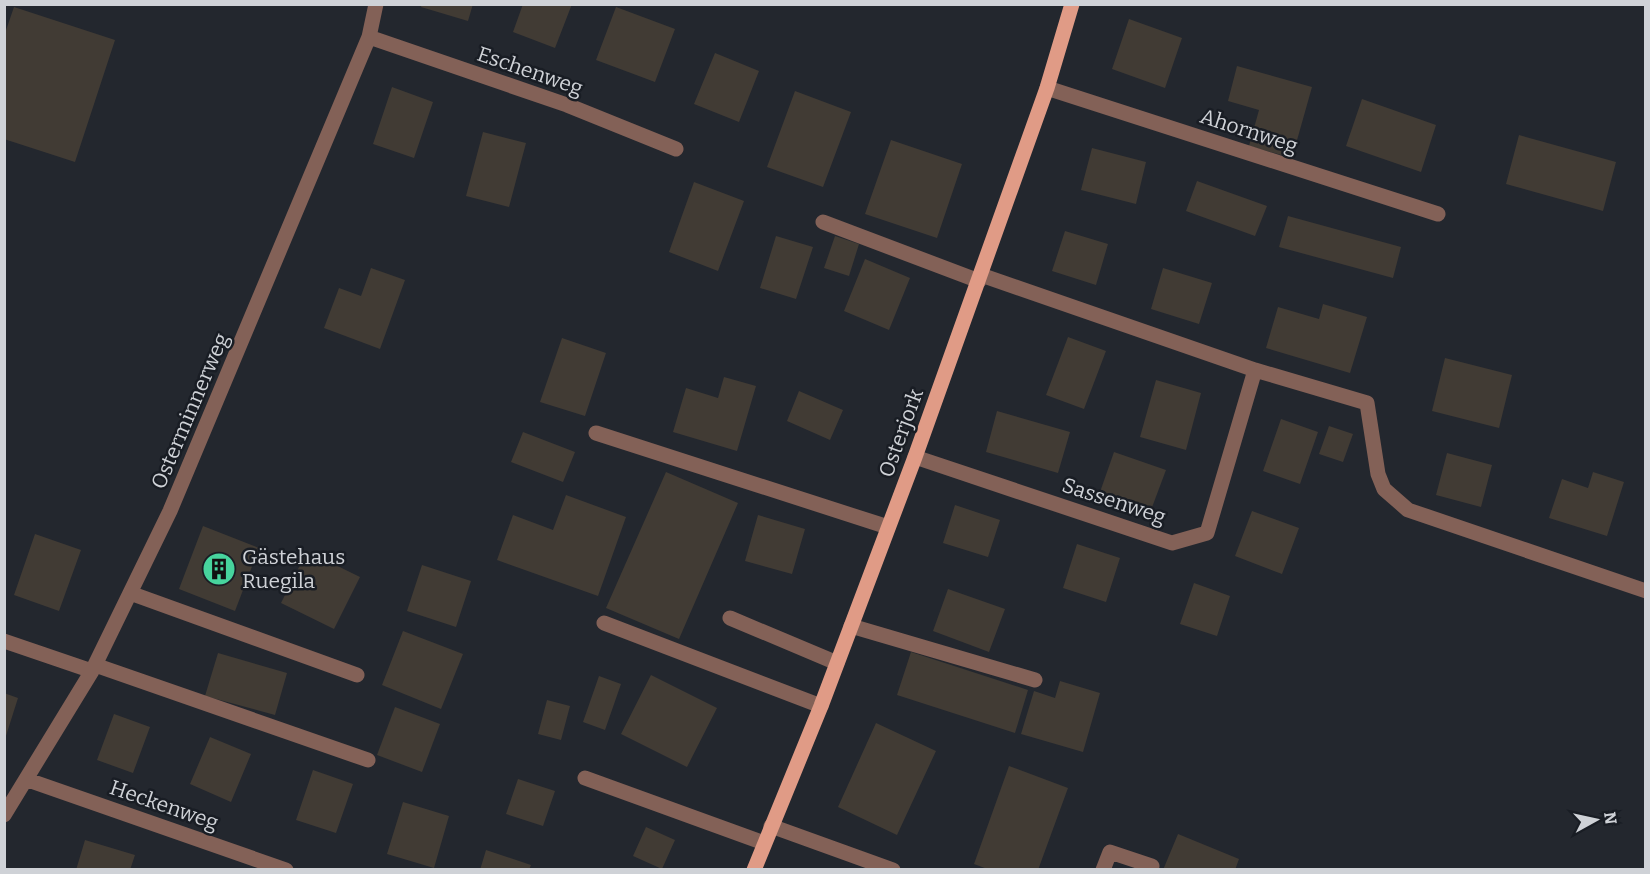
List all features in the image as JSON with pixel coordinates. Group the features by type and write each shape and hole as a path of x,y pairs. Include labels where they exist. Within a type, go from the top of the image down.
{"main road":[{"name":"Osterjork","path":"754,870 821,706 915,457 1047,88 1072,4"}],"street":[{"name":"Osterminnerweg","path":"4,815 28,780 93,668 170,511 369,37 376,4"},
{"name":"Eschenweg","path":"369,37 567,105 676,149"},
{"name":"Ahornweg","path":"1047,88 1438,214"},
{"path":"823,222 980,278 1255,370 1367,403 1378,474 1384,489 1408,510 1646,591"},
{"name":"Sassenweg","path":"915,457 1172,543 1208,533 1255,370"},
{"path":"596,434 888,527"},
{"path":"130,593 357,675"},
{"path":"730,618 837,663"},
{"path":"604,623 821,706"},
{"path":"851,626 1035,680"},
{"path":"4,641 93,668 368,760"},
{"path":"585,778 764,843"},
{"name":"Heckenweg","path":"28,780 286,870"},
{"path":"771,826 892,870"},
{"path":"1103,870 1110,852 1152,866"}],"building":[{"path":"422,4 473,4 468,21 421,7"},
{"path":"523,4 572,4 555,48 513,32"},
{"path":"14,7 115,40 75,162 4,139 4,36"},
{"path":"616,7 675,29 655,82 596,60"},
{"path":"1129,19 1182,38 1165,88 1112,69"},
{"path":"715,53 759,71 739,122 694,104"},
{"path":"1237,66 1312,87 1292,158 1249,146 1259,110 1228,101"},
{"path":"392,87 433,102 414,158 373,144"},
{"path":"795,91 851,112 823,187 767,167"},
{"path":"1362,99 1436,125 1421,172 1346,146"},
{"path":"483,132 526,143 509,207 466,196"},
{"path":"1519,135 1616,162 1603,211 1506,184"},
{"path":"891,140 962,164 937,238 865,214"},
{"path":"1092,148 1146,162 1136,204 1081,190"},
{"path":"1197,181 1267,206 1255,236 1186,211"},
{"path":"694,182 744,201 718,271 669,252"},
{"path":"1288,216 1401,247 1393,278 1279,247"},
{"path":"1065,231 1108,244 1096,285 1052,271"},
{"path":"776,236 813,247 796,299 760,288"},
{"path":"835,236 859,244 849,276 824,268"},
{"path":"865,259 910,278 889,330 844,311"},
{"path":"371,268 405,280 380,349 324,328 339,288 361,296"},
{"path":"1163,268 1212,283 1199,324 1151,309"},
{"path":"1323,304 1367,317 1350,373 1266,348 1278,307 1319,319"},
{"path":"1068,337 1106,351 1084,409 1046,395"},
{"path":"562,338 606,353 585,416 540,402"},
{"path":"1445,358 1512,375 1499,428 1432,411"},
{"path":"724,377 756,386 737,451 673,432 686,388 718,398"},
{"path":"1156,380 1201,393 1186,450 1140,437"},
{"path":"799,391 843,410 830,440 787,421"},
{"path":"997,411 1070,432 1058,473 986,452"},
{"path":"1281,419 1318,432 1300,484 1263,471"},
{"path":"1329,426 1353,434 1343,462 1319,454"},
{"path":"523,432 575,452 563,482 511,462"},
{"path":"1114,452 1166,470 1151,510 1100,492"},
{"path":"1447,453 1492,465 1481,507 1436,495"},
{"path":"666,472 738,503 679,639 606,608"},
{"path":"1593,472 1624,482 1607,536 1549,518 1562,479 1588,488"},
{"path":"566,495 626,517 598,596 497,560 513,515 553,530"},
{"path":"955,505 1000,520 988,557 943,543"},
{"path":"1252,511 1299,528 1282,574 1235,556"},
{"path":"758,515 805,529 792,574 745,561"},
{"name":"Gästehaus Ruegila","path":"203,526 259,548 235,611 179,589"},
{"path":"35,534 81,550 59,611 14,595"},
{"path":"1077,544 1120,558 1106,602 1063,588"},
{"path":"307,551 360,577 334,629 281,603"},
{"path":"422,565 471,581 456,627 407,611"},
{"path":"1194,583 1230,596 1217,636 1180,624"},
{"path":"948,589 1005,609 989,652 933,631"},
{"path":"403,631 463,654 441,709 382,685"},
{"path":"911,652 1028,690 1015,733 897,695"},
{"path":"218,653 287,673 275,715 205,696"},
{"path":"651,675 717,708 687,767 621,734"},
{"path":"599,676 621,684 605,730 583,722"},
{"path":"1060,681 1100,693 1083,752 1021,734 1034,691 1055,698"},
{"path":"4,693 18,698 5,739 4,739"},
{"path":"547,700 570,706 561,740 538,734"},
{"path":"395,707 440,724 422,772 377,755"},
{"path":"114,714 150,727 133,773 97,760"},
{"path":"876,723 936,751 897,835 838,807"},
{"path":"210,737 251,754 231,802 190,784"},
{"path":"1009,766 1068,788 1038,870 990,870 974,864"},
{"path":"313,770 353,784 336,833 296,820"},
{"path":"518,779 555,791 543,826 506,814"},
{"path":"403,802 449,816 434,868 387,854"},
{"path":"646,827 675,840 662,869 633,856"},
{"path":"1178,834 1239,859 1235,870 1163,870"},
{"path":"85,840 135,855 130,870 76,870"},
{"path":"486,850 531,865 529,870 480,870"}],"place":[{"name":"Gästehaus Ruegila","path":"219,569"}]}
